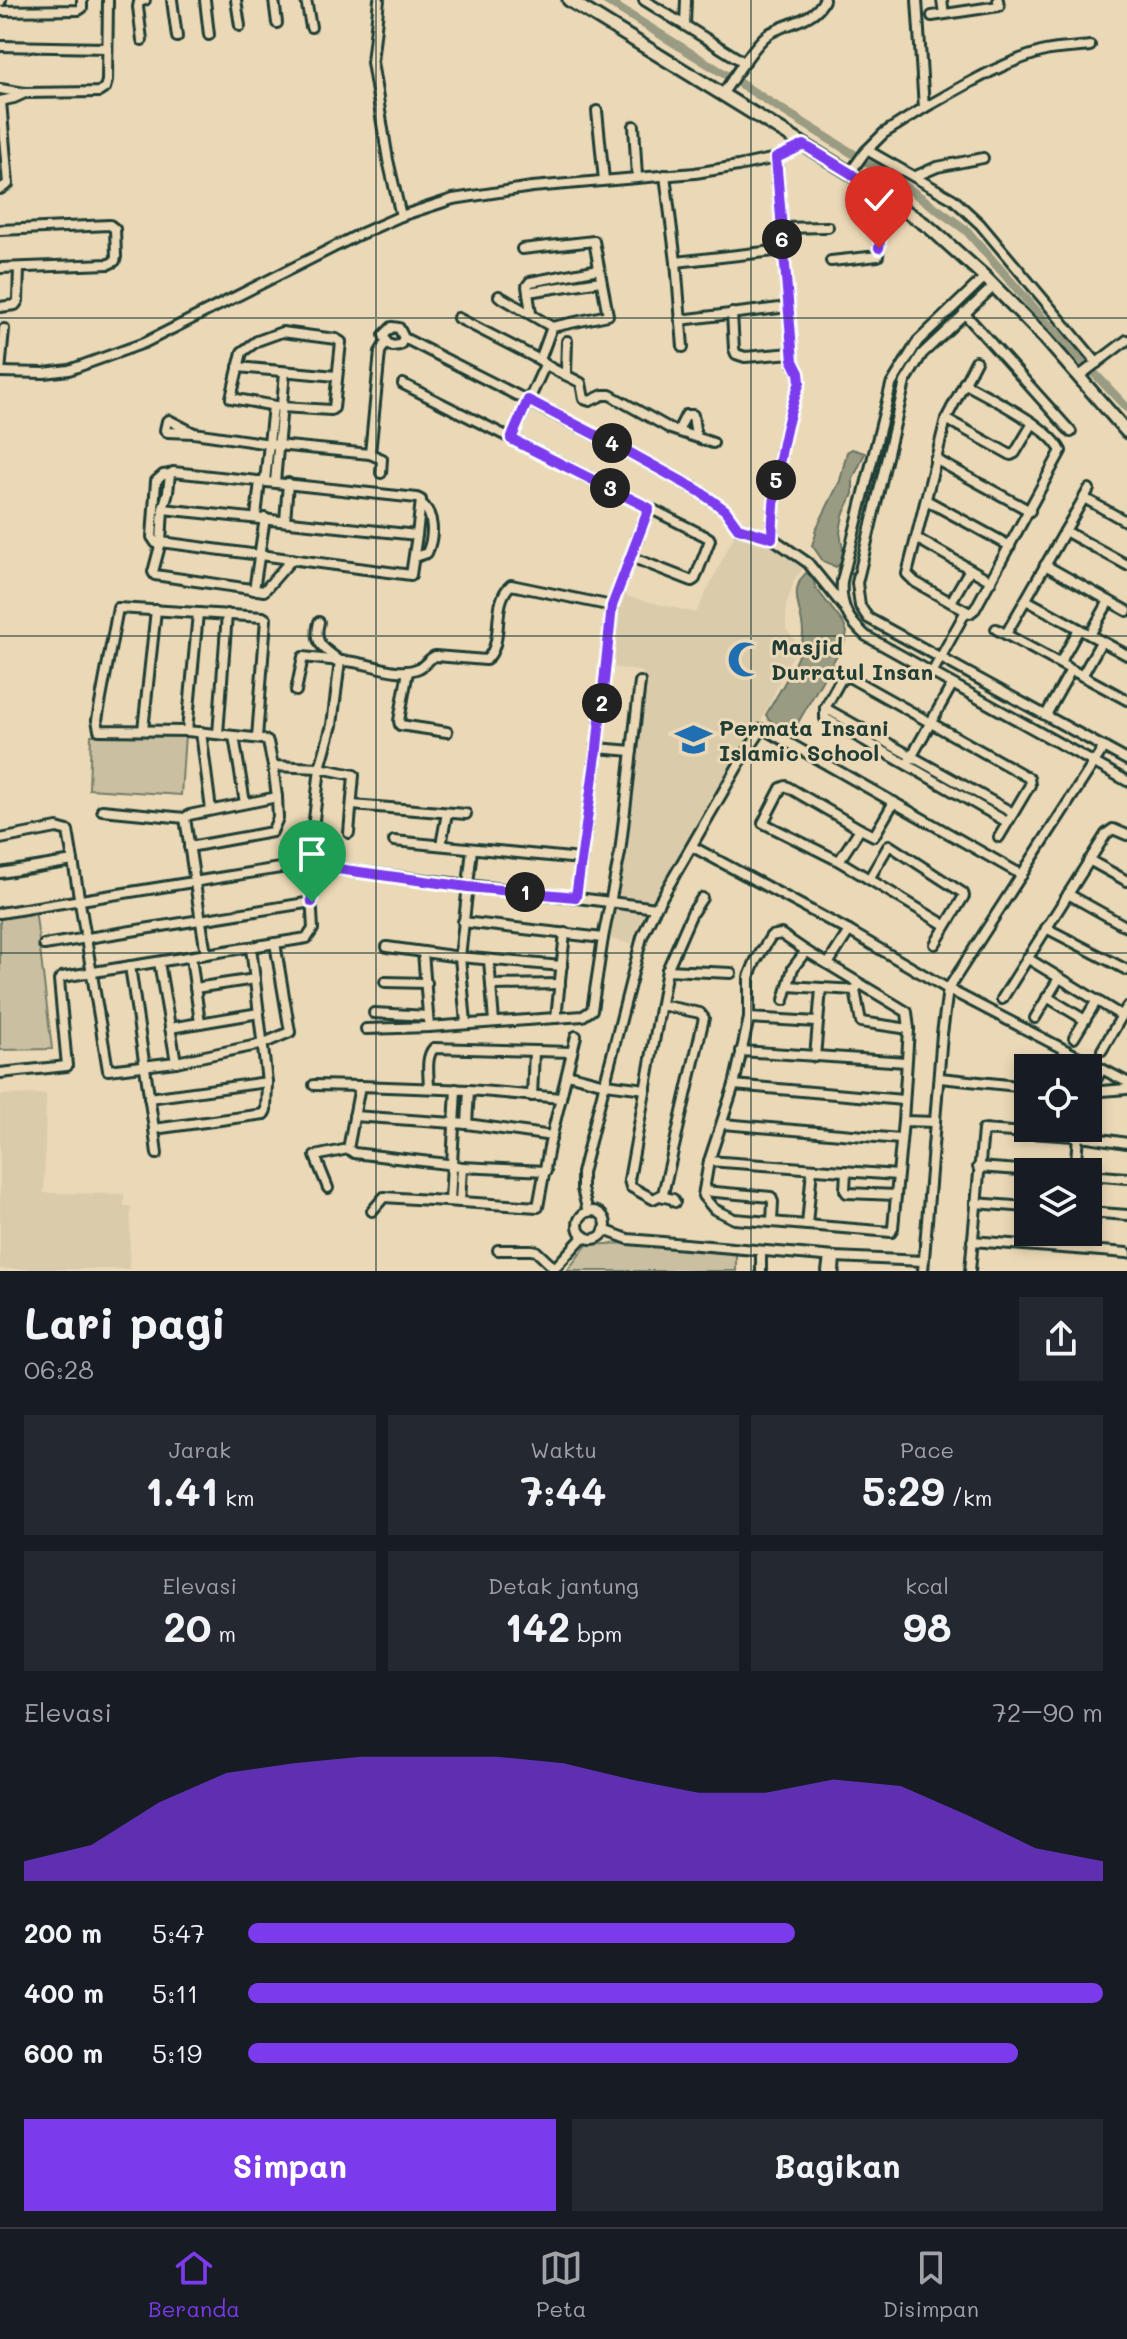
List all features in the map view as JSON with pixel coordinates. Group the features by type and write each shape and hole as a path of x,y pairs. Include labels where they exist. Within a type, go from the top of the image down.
{"street":[{"path":"0,11 79,10 82,0"},
{"path":"0,89 25,93 99,92 105,88 108,0"},
{"path":"142,40 138,4 145,0"},
{"path":"172,0 177,37"},
{"path":"205,0 209,35"},
{"path":"236,0 240,26"},
{"path":"274,0 277,23"},
{"path":"306,0 311,27"},
{"path":"379,0 372,62 401,216"},
{"path":"569,0 725,91 804,145 853,169 890,202 929,227 1044,337 1127,432"},
{"path":"644,0 742,66"},
{"path":"685,25 686,0"},
{"path":"725,91 760,41 815,13 824,0"},
{"path":"917,0 924,108"},
{"path":"942,0 944,14"},
{"path":"932,16 999,6 998,0"},
{"path":"0,46 107,48"},
{"path":"853,169 884,133 987,73 1050,50 1090,46"},
{"path":"0,189 8,184 1,101 25,93"},
{"path":"597,111 604,180"},
{"path":"634,126 637,177"},
{"path":"4,329 0,372 69,370 144,343 401,216 453,199 532,187 695,173 776,158 804,145"},
{"path":"866,151 953,199 980,224 1094,365"},
{"path":"772,538 773,493 800,382 792,353 776,158"},
{"path":"916,176 937,167 983,158"},
{"path":"665,175 683,347"},
{"path":"831,261 878,256 883,215 890,202"},
{"path":"0,230 110,225 115,229 116,257 113,263 0,268"},
{"path":"781,228 828,227"},
{"path":"499,296 552,327 609,314 592,241 522,249"},
{"path":"676,262 783,250"},
{"path":"0,307 15,305 18,301 19,268"},
{"path":"531,313 527,286 530,282 599,269"},
{"path":"528,292 601,281"},
{"path":"989,282 964,313 922,354 905,382 860,569 860,606 868,618 1127,760"},
{"path":"844,608 841,591 891,385 918,341 989,282"},
{"path":"680,320 788,307"},
{"path":"732,313 736,354 745,357 792,353"},
{"path":"964,313 1071,432"},
{"path":"458,318 566,373 581,383 587,400 610,395 678,431 713,443"},
{"path":"370,454 380,352 386,342 386,331 392,327 402,331 404,338 400,345 386,342"},
{"path":"511,439 542,362 552,327"},
{"path":"285,332 339,340 336,376 334,408 331,410 233,400 242,352 257,341 285,332"},
{"path":"404,338 699,491 725,510 738,528 772,538 808,563 854,625 866,636 1127,781"},
{"path":"1080,376 1127,340"},
{"path":"566,373 567,341"},
{"path":"964,383 1033,423 1061,451 991,581 970,613 910,579 907,574 946,419 964,383 976,361"},
{"path":"238,367 336,376"},
{"path":"275,482 273,444 285,372"},
{"path":"403,384 709,538 710,543 692,581 631,557"},
{"path":"678,431 686,415 693,415 696,437"},
{"path":"946,419 1011,455 1033,423"},
{"path":"194,433 370,454 382,459 381,473"},
{"path":"254,590 262,481 273,444"},
{"path":"935,459 1030,511"},
{"path":"415,557 427,553 432,537 429,513 420,499 176,472 163,475 156,481 152,537 156,543 411,575 421,503"},
{"path":"170,474 153,572 155,575 264,591 292,559"},
{"path":"285,521 288,483"},
{"path":"1006,634 1089,489"},
{"path":"1084,498 1127,522"},
{"path":"926,500 1010,546"},
{"path":"576,897 597,748 612,606 649,508"},
{"path":"163,509 417,535"},
{"path":"1065,531 1127,565"},
{"path":"916,538 991,581"},
{"path":"1045,565 1127,611"},
{"path":"847,566 860,569"},
{"path":"951,602 970,569"},
{"path":"296,691 303,657 353,660 408,671 420,668 435,656 481,661 491,657 504,592 511,585 612,606"},
{"path":"1026,600 1127,655"},
{"path":"1090,635 1109,601"},
{"path":"189,847 272,832 278,818 268,742 257,738 187,731 99,730 97,720 118,608 263,617 266,620 257,738"},
{"path":"143,730 156,610"},
{"path":"932,673 966,611"},
{"path":"187,731 198,613"},
{"path":"218,734 227,614"},
{"path":"319,622 319,644 340,661"},
{"path":"996,629 1127,700"},
{"path":"1060,663 1079,629"},
{"path":"1082,676 1101,642"},
{"path":"310,854 320,768 332,725 340,661"},
{"path":"1046,715 1071,670"},
{"path":"408,671 400,725 447,732"},
{"path":"999,837 1030,785 1029,778 849,677 841,679 825,708 825,718 1007,822"},
{"path":"366,1029 583,1016 592,1010 620,853 640,682"},
{"path":"906,766 952,685"},
{"path":"825,708 1013,813"},
{"path":"588,1212 582,1189 582,1173 639,945 656,908 762,729 1022,875"},
{"path":"201,732 211,810"},
{"path":"234,736 245,803"},
{"path":"604,1230 628,1239 923,1266 948,989 1104,747"},
{"path":"597,748 632,751"},
{"path":"273,766 320,768 354,775 349,833"},
{"path":"935,944 963,893 874,836 786,786 781,788 763,823 839,861 945,925"},
{"path":"102,810 185,818 277,797"},
{"path":"874,836 894,802"},
{"path":"352,805 466,814"},
{"path":"441,845 447,813"},
{"path":"185,818 206,954"},
{"path":"0,839 57,828 68,831 106,1068 110,1071 176,1062 262,1044 290,1032 275,943"},
{"path":"839,861 860,829"},
{"path":"1002,999 1110,831 1117,830 1127,835"},
{"path":"394,841 581,859"},
{"path":"869,879 889,845"},
{"path":"693,847 849,931 948,989 1073,1054"},
{"path":"466,1023 460,957 472,849"},
{"path":"0,913 299,865 310,854 322,860 323,867 319,875 310,878 302,874 299,865"},
{"path":"1089,860 1127,881"},
{"path":"0,873 73,861"},
{"path":"323,867 656,908"},
{"path":"0,1073 67,1066 60,978 307,938 313,929 310,878"},
{"path":"1068,894 1127,927"},
{"path":"675,1202 660,1196 650,1198 629,1184 667,970 692,913 702,898"},
{"path":"44,945 312,902"},
{"path":"463,922 603,938"},
{"path":"1046,928 1127,970"},
{"path":"828,964 849,931"},
{"path":"556,1018 565,933"},
{"path":"780,933 828,964 858,986 907,1011 909,1029 903,1121 891,1232 734,1219 703,1197 709,1161 734,1085 749,1018 749,977 755,962 769,938 780,933"},
{"path":"154,1129 264,1114 267,1082 251,947"},
{"path":"387,947 562,966"},
{"path":"784,1000 793,968 806,951"},
{"path":"423,952 429,1027"},
{"path":"191,957 200,1023"},
{"path":"1027,958 1097,1000 1124,1011 1102,1050"},
{"path":"489,960 494,1022"},
{"path":"159,962 176,1062"},
{"path":"130,966 157,1154"},
{"path":"667,970 731,973"},
{"path":"1035,1018 1059,978"},
{"path":"195,988 255,979"},
{"path":"385,982 427,983"},
{"path":"491,985 560,984"},
{"path":"788,986 821,989 858,986"},
{"path":"858,986 861,1022 909,1029"},
{"path":"815,1057 821,989"},
{"path":"1047,997 1085,1020"},
{"path":"1074,1038 1097,1000"},
{"path":"660,1196 704,1018 700,1013 661,1005"},
{"path":"170,1028 259,1013"},
{"path":"374,1013 428,1016"},
{"path":"749,1018 817,1022"},
{"path":"372,1211 384,1197 538,1207 576,1036"},
{"path":"429,1088 429,1056 434,1048 572,1052"},
{"path":"741,1051 906,1062"},
{"path":"532,1096 534,1052"},
{"path":"1102,1069 1127,1082"},
{"path":"567,1074 605,1084 646,1089"},
{"path":"940,1078 1014,1086"},
{"path":"149,1098 267,1082"},
{"path":"314,1085 456,1089 561,1098"},
{"path":"734,1085 903,1100"},
{"path":"348,1149 360,1086"},
{"path":"450,1201 456,1089"},
{"path":"1102,1091 1127,1089"},
{"path":"467,1124 469,1090"},
{"path":"354,1116 467,1124 552,1136"},
{"path":"903,1121 935,1122"},
{"path":"723,1124 900,1139"},
{"path":"970,1271 981,1131 1014,1131"},
{"path":"1102,1140 1127,1143"},
{"path":"328,1188 315,1156 348,1149 354,1153 462,1167 546,1171"},
{"path":"709,1161 897,1175"},
{"path":"460,1202 462,1167"},
{"path":"978,1167 1014,1170"},
{"path":"807,1225 812,1169"},
{"path":"846,1171 847,1193 896,1195"},
{"path":"1102,1176 1127,1178"},
{"path":"704,1191 771,1197 772,1221"},
{"path":"975,1203 1014,1206"},
{"path":"588,1212 602,1216 605,1223 604,1230 596,1238 584,1236 579,1231 581,1216 588,1212"},
{"path":"1102,1213 1127,1215"},
{"path":"498,1250 536,1251 553,1269 580,1244 584,1236"},
{"path":"972,1241 1127,1253"},
{"path":"1092,1246 1092,1250"},
{"path":"761,1251 761,1271"},
{"path":"827,1271 832,1257"},
{"path":"832,1257 834,1271"}],"shaded area":[{"path":"852,449 865,453 853,479 853,494 843,515 840,532 842,562 836,567 823,561 812,545 815,531 840,481 847,452"},
{"name":"Permata Insani Islamic School","path":"738,528 760,533 808,563 795,578 786,606 786,629 799,645 757,730 654,896 631,944 603,937 614,906 643,672 601,665 606,605 617,594 696,613"},
{"path":"806,573 812,577 816,588 847,632 845,641 792,733 769,720 766,715 789,675 802,643 797,594 800,580"},
{"path":"185,734 181,795 89,789 91,735"},
{"path":"35,908 52,1049 0,1050 0,916"},
{"path":"46,1094 44,1193 124,1194 124,1206 131,1206 129,1269 0,1269 0,1095"},
{"path":"628,1243 736,1253 736,1271 567,1271 587,1245"}],"waterway":[{"path":"605,0 902,184 966,230 1127,408"}],"place":[{"name":"Masjid Durratul Insan","path":"745,659"},
{"name":"Permata Insani Islamic School","path":"693,740"}],"route":[{"path":"312,902 310,878 319,875 323,867 468,887 576,897 597,748 612,606 649,508 511,439 528,400 699,491 725,510 738,528 772,538 773,493 800,382 793,361 776,158 804,145 890,202 883,215 879,248"}]}
